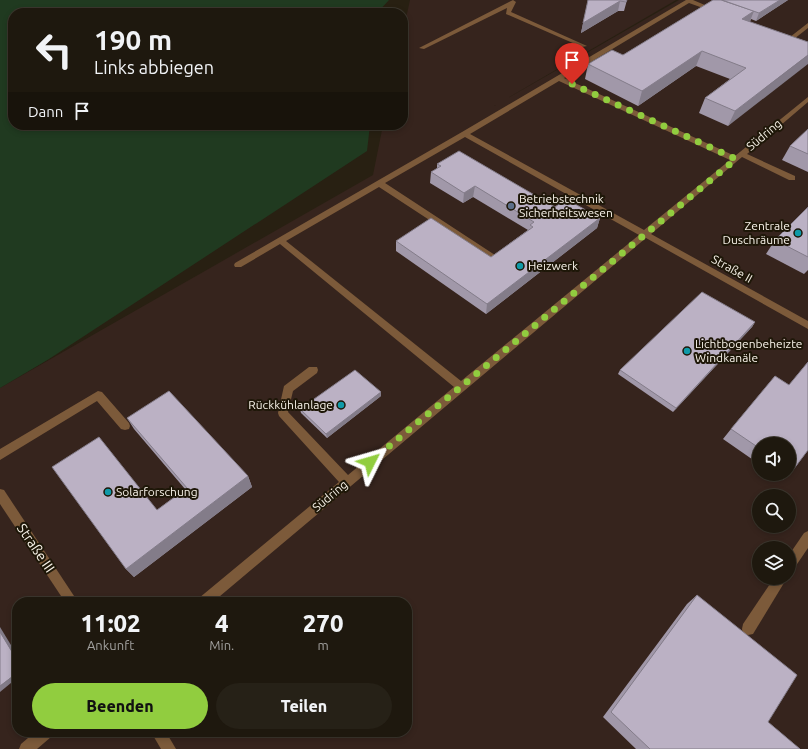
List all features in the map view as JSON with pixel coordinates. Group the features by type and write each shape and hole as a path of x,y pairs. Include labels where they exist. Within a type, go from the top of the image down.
{"lane":[{"path":"238,265 465,134 689,1 725,14"},
{"path":"513,2 508,13 584,46"},
{"path":"422,48 513,2"},
{"path":"792,38 808,25"},
{"path":"784,35 803,41"},
{"path":"559,78 738,157 792,178"},
{"name":"Südring","path":"209,597 808,99"},
{"name":"Straße II","path":"465,134 808,325"},
{"path":"379,183 495,259"},
{"path":"280,240 461,387"},
{"path":"313,370 288,389 283,413 347,482"},
{"path":"0,455 98,395 125,426"},
{"name":"Straße III","path":"0,494 69,597"},
{"path":"796,555 808,537"},
{"path":"748,629 776,585"},
{"path":"26,749 40,737"},
{"path":"161,737 169,749"}],"shaded area":[{"path":"410,0 676,0 494,106 679,0 808,0 808,749 0,749 0,388 373,175 382,130 408,130 408,9"}],"green space":[{"path":"0,0 389,0 382,8 8,8 8,130 369,130 367,151 49,359 0,388"}],"building":[{"path":"588,0 627,0 626,2 620,1 583,23"},
{"path":"713,0 721,0 754,11 742,19 808,42 808,55 735,111 705,98 746,68 702,51 642,91 588,64 612,50 623,55"},
{"path":"722,0 780,0 759,13"},
{"path":"808,129 808,154 790,146"},
{"path":"459,151 555,207 566,199 600,218 487,304 396,241 431,218 491,257 533,227 530,225 534,222 475,186 464,193 431,172 441,166 437,164"},
{"path":"808,207 808,257 775,240"},
{"name":"Lichtbogenbeheizte Windkanäle","path":"702,292 755,322 676,408 620,370"},
{"path":"808,362 808,450 796,466 796,437 752,437 752,443 731,429 775,376 789,385"},
{"name":"Rückkühlanlage","path":"355,370 381,392 326,434 300,409"},
{"name":"Solarforschung","path":"169,391 248,476 126,569 52,467 99,437 157,510 187,488 127,418"},
{"path":"697,595 797,675 768,722 800,749 650,749 611,712"},
{"path":"0,632 12,652 12,677 0,686"}],"place":[{"name":"Betriebstechnik Sicherheitswesen","path":"511,206"},
{"name":"Zentrale Duschräume","path":"798,233"},
{"name":"Heizwerk","path":"520,266"},
{"name":"Lichtbogenbeheizte Windkanäle","path":"687,351"},
{"name":"Rückkühlanlage","path":"341,405"},
{"name":"Solarforschung","path":"108,492"}],"route":[{"path":"370,462 736,159 572,84"}]}
